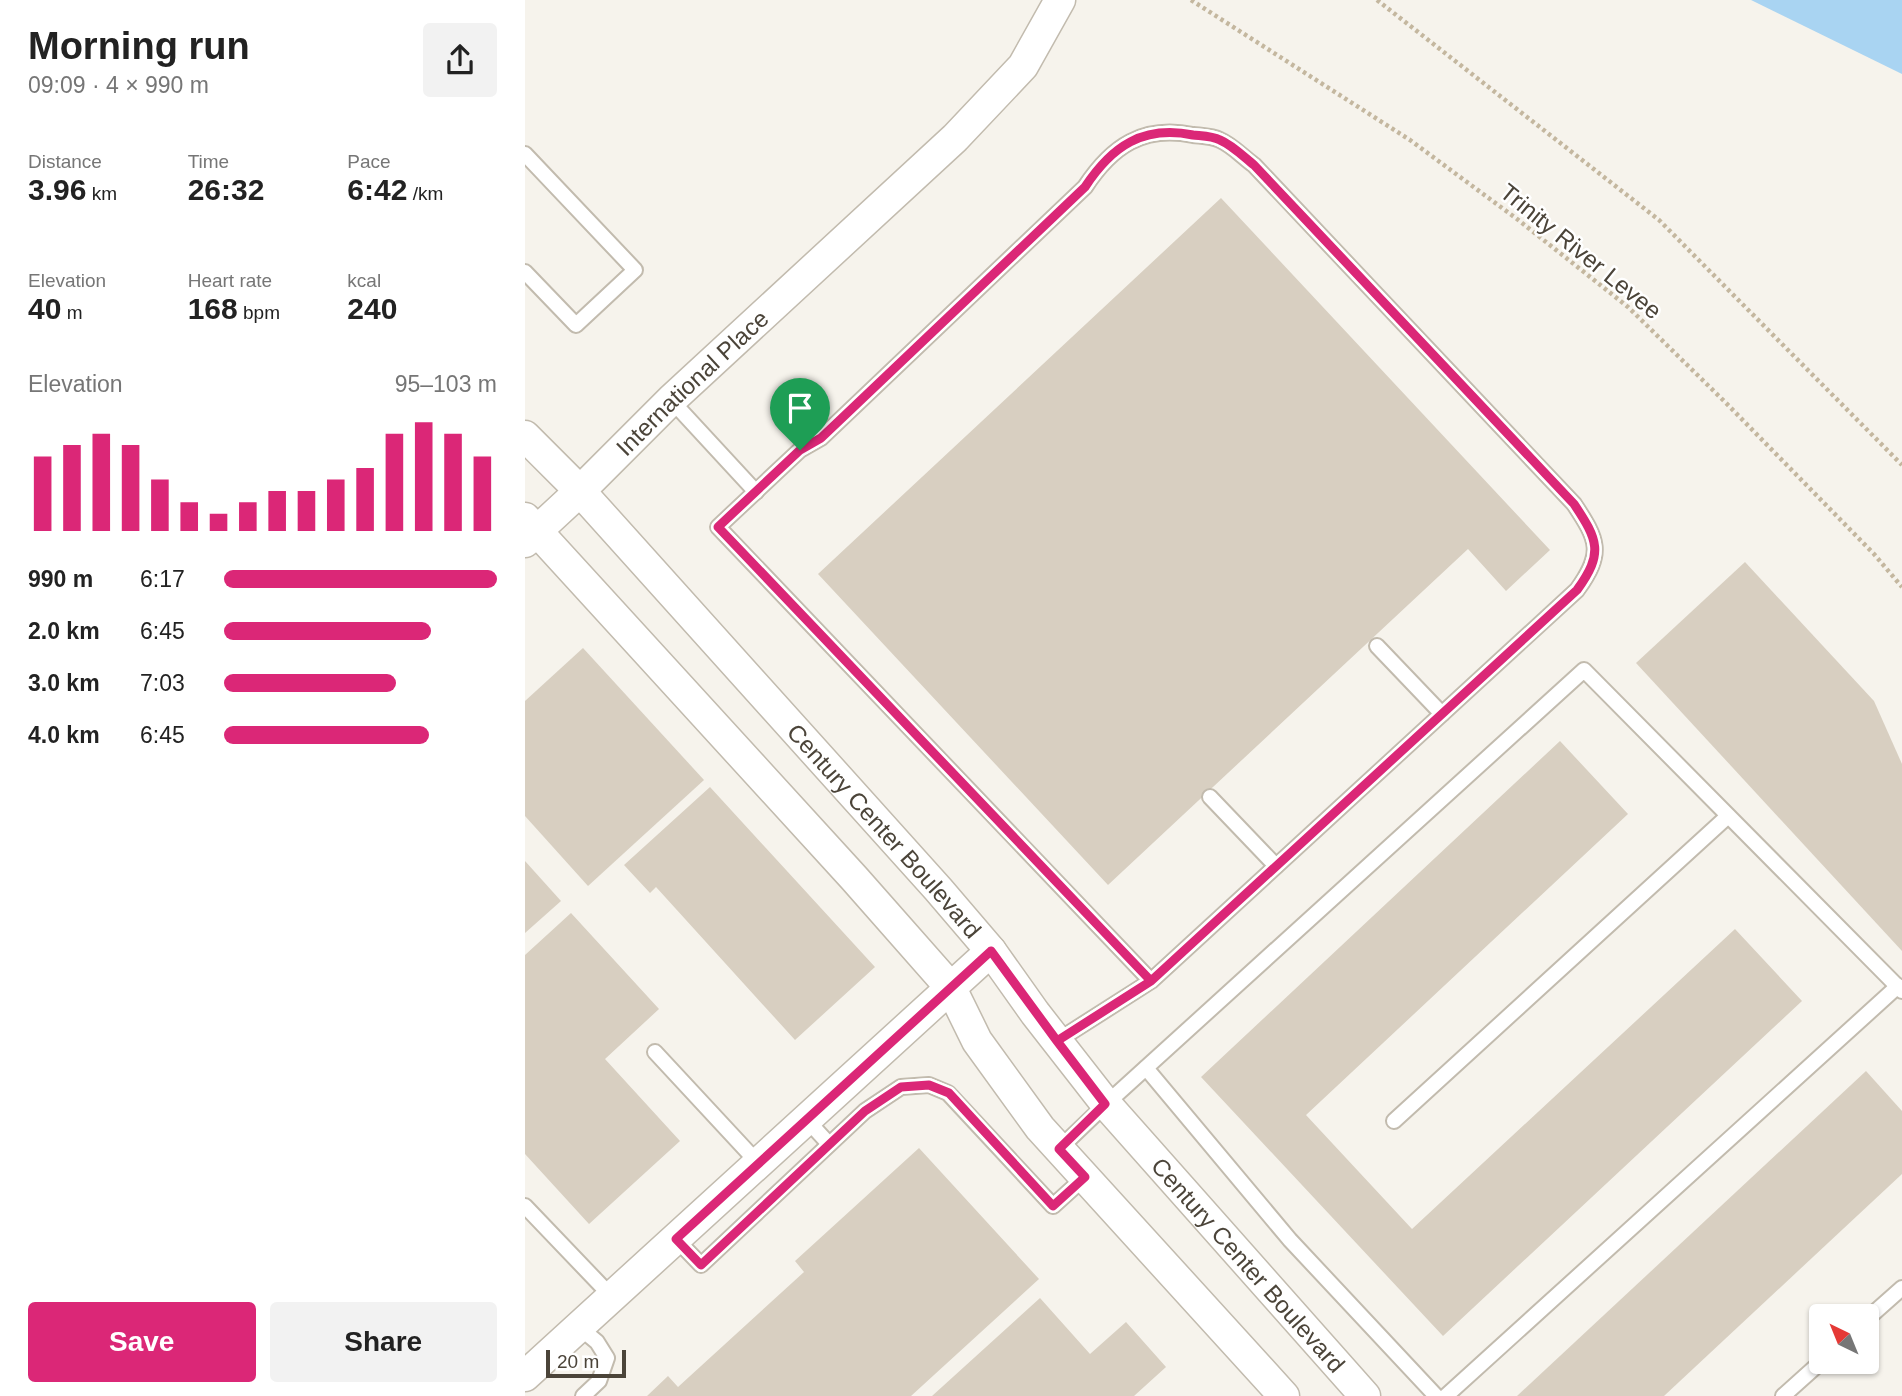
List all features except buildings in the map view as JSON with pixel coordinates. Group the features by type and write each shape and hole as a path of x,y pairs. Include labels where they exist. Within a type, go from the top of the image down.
{"street":[{"name":"International Place","path":"529,530 580,491 671,400 955,138 1023,66 1060,0"},
{"name":"Century Center Boulevard","path":"525,436 580,491 991,951 1105,1104 1365,1396"},
{"path":"529,530 855,878 951,988 977,1041 1040,1128 1284,1396"},
{"path":"525,1377 991,951"}],"lane":[{"path":"1057,1041 1151,981 1577,590 1592,569 1595,548 1591,530 1574,504 1254,165 1220,140 1175,131 1127,142 1099,166 1085,187 821,438 800,450 718,527 1151,981"},
{"path":"525,154 635,270 576,325 525,272"},
{"path":"671,400 756,492"},
{"path":"1377,646 1442,714"},
{"path":"1059,1149 1105,1104 1584,670 1900,989 1446,1396"},
{"path":"1210,797 1276,866"},
{"path":"1394,1121 1728,816"},
{"path":"655,1052 758,1164"},
{"path":"1146,1068 1290,1240 1436,1396"},
{"path":"676,1239 701,1265 865,1111 901,1087 929,1085 949,1093 1053,1206 1085,1177"},
{"path":"807,1120 829,1144"},
{"path":"525,1206 612,1297"},
{"path":"1879,1309 1902,1288"},
{"path":"579,1327 597,1342 607,1358 599,1381 583,1396"},
{"path":"1783,1396 1809,1373"}],"path":[{"name":"Trinity River Levee","path":"1191,0 1411,140 1628,307 1837,516 1902,587"},
{"path":"1377,0 1659,220 1902,465"}],"water":[{"path":"1751,0 1902,0 1902,74"}],"route":[{"path":"800,450 718,527 1151,981 1057,1041 991,951 676,1239 701,1265 865,1111 901,1087 929,1085 949,1093 1053,1206 1085,1177 1059,1149 1105,1104 1057,1041 1104,1011 1151,981 1577,590 1592,569 1595,548 1591,530 1574,504 1254,165 1220,140 1175,131 1127,142 1099,166 1085,187 821,438 800,450"}]}
